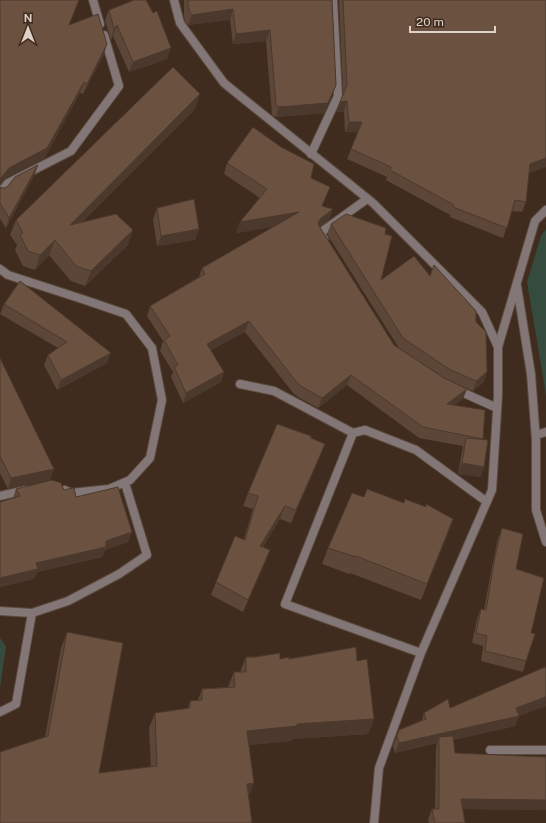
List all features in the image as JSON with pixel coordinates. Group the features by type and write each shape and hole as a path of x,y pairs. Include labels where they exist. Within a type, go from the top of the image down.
{"street":[{"path":"0,194 8,183 72,151 119,86 93,0"},
{"path":"174,0 180,23 224,83 373,203 482,312 498,347"},
{"path":"312,154 338,96 333,0"},
{"path":"329,246 320,233 367,199"},
{"path":"374,823 379,768 421,654 492,490 497,408 498,347 535,221 546,210"},
{"path":"0,269 8,275 82,298 126,314 152,348 162,400 150,458 130,480 109,489 71,493 56,487"},
{"path":"517,283 531,374 536,435 536,510 546,542"},
{"path":"240,384 274,391 353,433 365,430 416,450 487,502"},
{"path":"450,387 497,408"},
{"path":"536,435 546,432"},
{"path":"353,433 285,604 421,654"},
{"path":"0,611 32,613 68,601 119,574 147,555 124,483"},
{"path":"0,496 35,488"},
{"path":"0,712 16,704 32,613"},
{"path":"490,750 546,750"}],"green space":[{"path":"546,229 546,395 527,282 541,236"},
{"path":"0,638 6,646 0,689"}],"building":[{"path":"0,0 79,0 69,25 98,14 107,44 87,84 84,82 47,148 9,168 0,179"},
{"path":"134,0 146,0 153,13 157,11 171,48 133,62 117,25 114,29 109,10"},
{"path":"188,0 332,0 336,85 328,103 279,107 276,105 270,30 236,34 233,9 192,15 189,10"},
{"path":"343,0 546,0 546,158 530,164 526,202 515,200 507,228 453,207 454,205 390,170 391,167 351,149 362,122 349,122 347,101 340,102 347,85"},
{"path":"173,67 200,94 70,225 116,214 133,230 91,271 76,266 55,240 40,255 28,251 20,235 23,233 16,220"},
{"path":"253,127 281,147 314,164 311,178 330,187 322,206 333,209 320,219 318,223 319,226 394,345 444,378 467,389 447,404 485,410 483,439 423,427 351,375 322,398 298,384 249,321 207,344 224,372 186,393 174,367 178,365 164,340 170,336 150,306 205,274 202,268 299,212 240,222 267,189 227,163"},
{"path":"38,165 9,218 0,203 0,187 5,188 15,177"},
{"path":"194,199 199,229 161,236 157,208"},
{"path":"346,214 386,228 385,234 392,236 381,280 414,256 430,276 434,265 476,311 476,322 486,332 487,372 476,381 449,369 403,338 331,224"},
{"path":"20,281 111,353 61,380 48,355 67,342 4,304"},
{"path":"0,358 54,469 11,478 0,456"},
{"path":"277,424 311,436 311,438 325,444 296,510 285,506 260,546 270,550 248,600 216,582 235,536 245,540 258,496 248,493"},
{"path":"466,438 488,440 484,467 462,463"},
{"path":"52,480 61,483 64,490 74,488 76,497 118,487 132,532 106,541 106,547 36,563 38,569 0,578 0,502 20,496 16,489"},
{"path":"367,489 404,503 405,499 426,507 426,504 453,519 427,584 356,556 328,548 352,493 364,497"},
{"path":"502,528 523,534 516,569 544,578 531,633 535,634 526,661 485,651 487,636 476,633 481,609 486,610 495,557"},
{"path":"67,632 123,643 99,773 157,766 155,713 190,708 190,701 202,700 202,689 235,687 234,672 246,672 246,657 280,653 280,659 289,657 289,659 356,647 357,661 367,659 374,719 297,724 297,726 247,731 254,783 247,784 252,823 0,823 0,752 48,736"},
{"path":"545,667 546,697 516,708 519,716 399,743 397,736 399,730 426,719 424,713 448,699 450,708"},
{"path":"453,736 455,753 546,757 546,800 461,799 465,823 435,823 432,809 439,809 439,737"}]}
